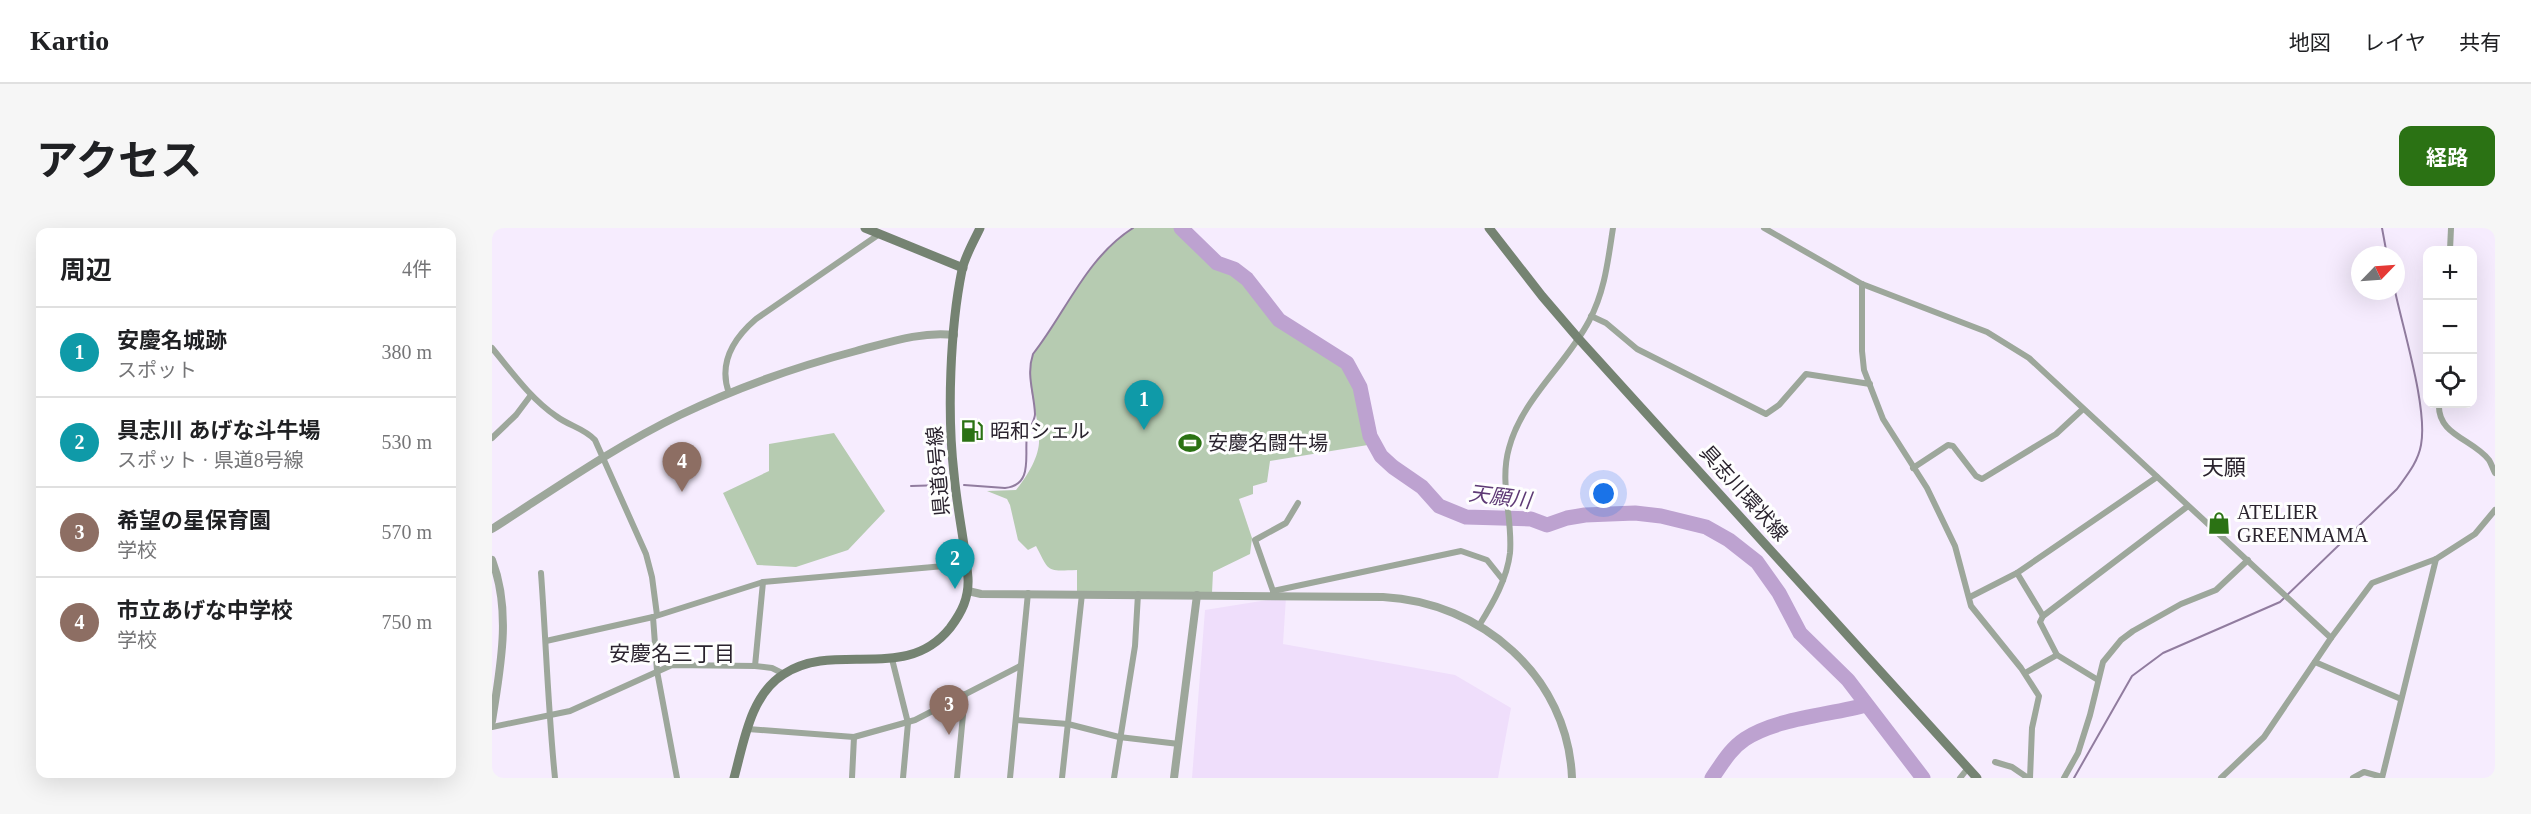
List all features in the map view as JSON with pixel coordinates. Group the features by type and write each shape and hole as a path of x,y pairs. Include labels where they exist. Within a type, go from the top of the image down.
{"main road":[{"path":"865,228 963,268"},
{"name":"県道8号線","path":"734,778 756,707 768,689 784,674 798,666 819,662 892,659 921,652 943,636 958,617 969,591 950,438 954,335 963,268 980,228"},
{"name":"具志川環状線","path":"1490,228 1542,296 1578,338 1977,778"}],"street":[{"path":"1480,624 1503,580 1510,548 1506,478 1508,450 1523,416 1578,338 1603,291 1612,228"},
{"path":"1764,228 1862,284 1987,332 2029,358 2331,638"},
{"path":"2450,246 2451,228"},
{"path":"729,393 725,370 730,352 739,334 756,319 878,235"},
{"path":"1862,284 1864,370 1883,419 1927,488 1955,546 1971,606 2025,673 2039,696 2031,728 2029,778"},
{"path":"1591,316 1606,323 1637,349 1766,414 1779,405 1806,374 1870,384"},
{"path":"492,529 604,458 678,416 729,393 807,364 887,343 933,334 954,335"},
{"path":"492,348 531,395 557,418 587,432 595,440 646,554 652,577 657,671 677,778"},
{"path":"492,438 516,415 531,395"},
{"path":"2439,408 2438,413 2451,432 2488,459 2495,473"},
{"path":"1913,468 1948,445 1953,447 1976,476 1982,479 2056,434 2084,409"},
{"path":"1970,597 2017,573 2157,477"},
{"path":"1273,593 1256,540 1286,523 1298,503"},
{"path":"2098,680 2057,656 2040,622 2043,616 2188,506"},
{"path":"2221,778 2264,737 2331,638 2372,583 2436,559 2475,534 2495,510"},
{"path":"1273,593 1461,551 1487,560 1503,580"},
{"path":"2353,778 2364,772 2382,778 2436,559"},
{"path":"492,560 500,593 502,665 492,721"},
{"path":"2064,778 2081,743 2103,662 2121,640 2181,604 2216,590 2248,561"},
{"path":"546,641 655,616 763,582 967,564"},
{"path":"541,573 548,715 555,778"},
{"path":"2017,573 2043,616"},
{"path":"755,666 763,582"},
{"path":"969,591 981,594 1273,593 1400,598 1430,603 1480,624 1520,658 1546,692 1566,737 1572,778"},
{"path":"1010,778 1028,593"},
{"path":"1062,778 1082,594"},
{"path":"1114,778 1135,646 1138,594"},
{"path":"1174,778 1197,595"},
{"path":"2025,673 2057,656"},
{"path":"892,659 908,723 903,778"},
{"path":"2315,662 2401,699"},
{"path":"492,727 570,711 672,665 755,666 772,668 784,674"},
{"path":"748,729 854,737 908,723 1020,666"},
{"path":"957,778 965,694"},
{"path":"1016,720 1068,724 1119,737 1179,744"},
{"path":"852,778 854,737"},
{"path":"1995,762 2012,767 2029,778"},
{"path":"1960,778 1968,768"}],"shaded area":[{"path":"1286,597 1283,644 1455,675 1511,708 1498,778 1192,778 1205,610"}],"green space":[{"path":"1133,228 1181,228 1217,263 1234,269 1247,279 1270,311 1290,328 1347,363 1360,387 1374,444 1270,461 1267,482 1253,486 1253,494 1239,499 1252,538 1250,554 1213,572 1212,593 1077,594 1077,570 1054,570 1047,566 1036,546 1028,550 1018,540 1007,499 987,491 1016,490 1031,468 1039,443 1030,376 1033,354 1089,270 1102,254"},
{"path":"834,433 885,511 848,550 796,567 757,565 723,493 769,471 769,444"}],"waterway":[{"path":"964,485 1005,488 1014,486 1024,475 1027,435 1035,417 1030,376 1033,354 1089,270 1102,254 1133,228"},
{"name":"天願川","path":"1181,228 1217,263 1234,269 1247,279 1279,320 1347,363 1360,387 1370,436 1381,456 1422,487 1439,506 1466,517 1531,519 1547,525 1585,515 1635,513 1661,516 1706,527 1729,540 1757,562 1779,593 1800,633 1848,680 1923,778"},
{"path":"2382,228 2385,246"},
{"path":"2074,778 2132,676 2163,653 2280,602 2397,489 2408,473 2421,445 2421,411 2414,369 2397,300"},
{"path":"911,486 944,485"},
{"name":"天願川","path":"1712,778 1735,747 1758,732 1772,726 1866,705"}],"place":[{"name":"安慶名城跡","path":"1144,430"},
{"name":"昭和シェル","path":"972,431"},
{"name":"安慶名闘牛場","path":"1190,443"},
{"name":"市立あげな中学校","path":"682,492"},
{"name":"ATELIER GREENMAMA","path":"2219,523"},
{"name":"具志川 あげな斗牛場","path":"955,589"},
{"name":"希望の星保育園","path":"949,735"}],"district":[{"name":"天願","path":"2224,467"},
{"name":"安慶名三丁目","path":"672,654"}]}
